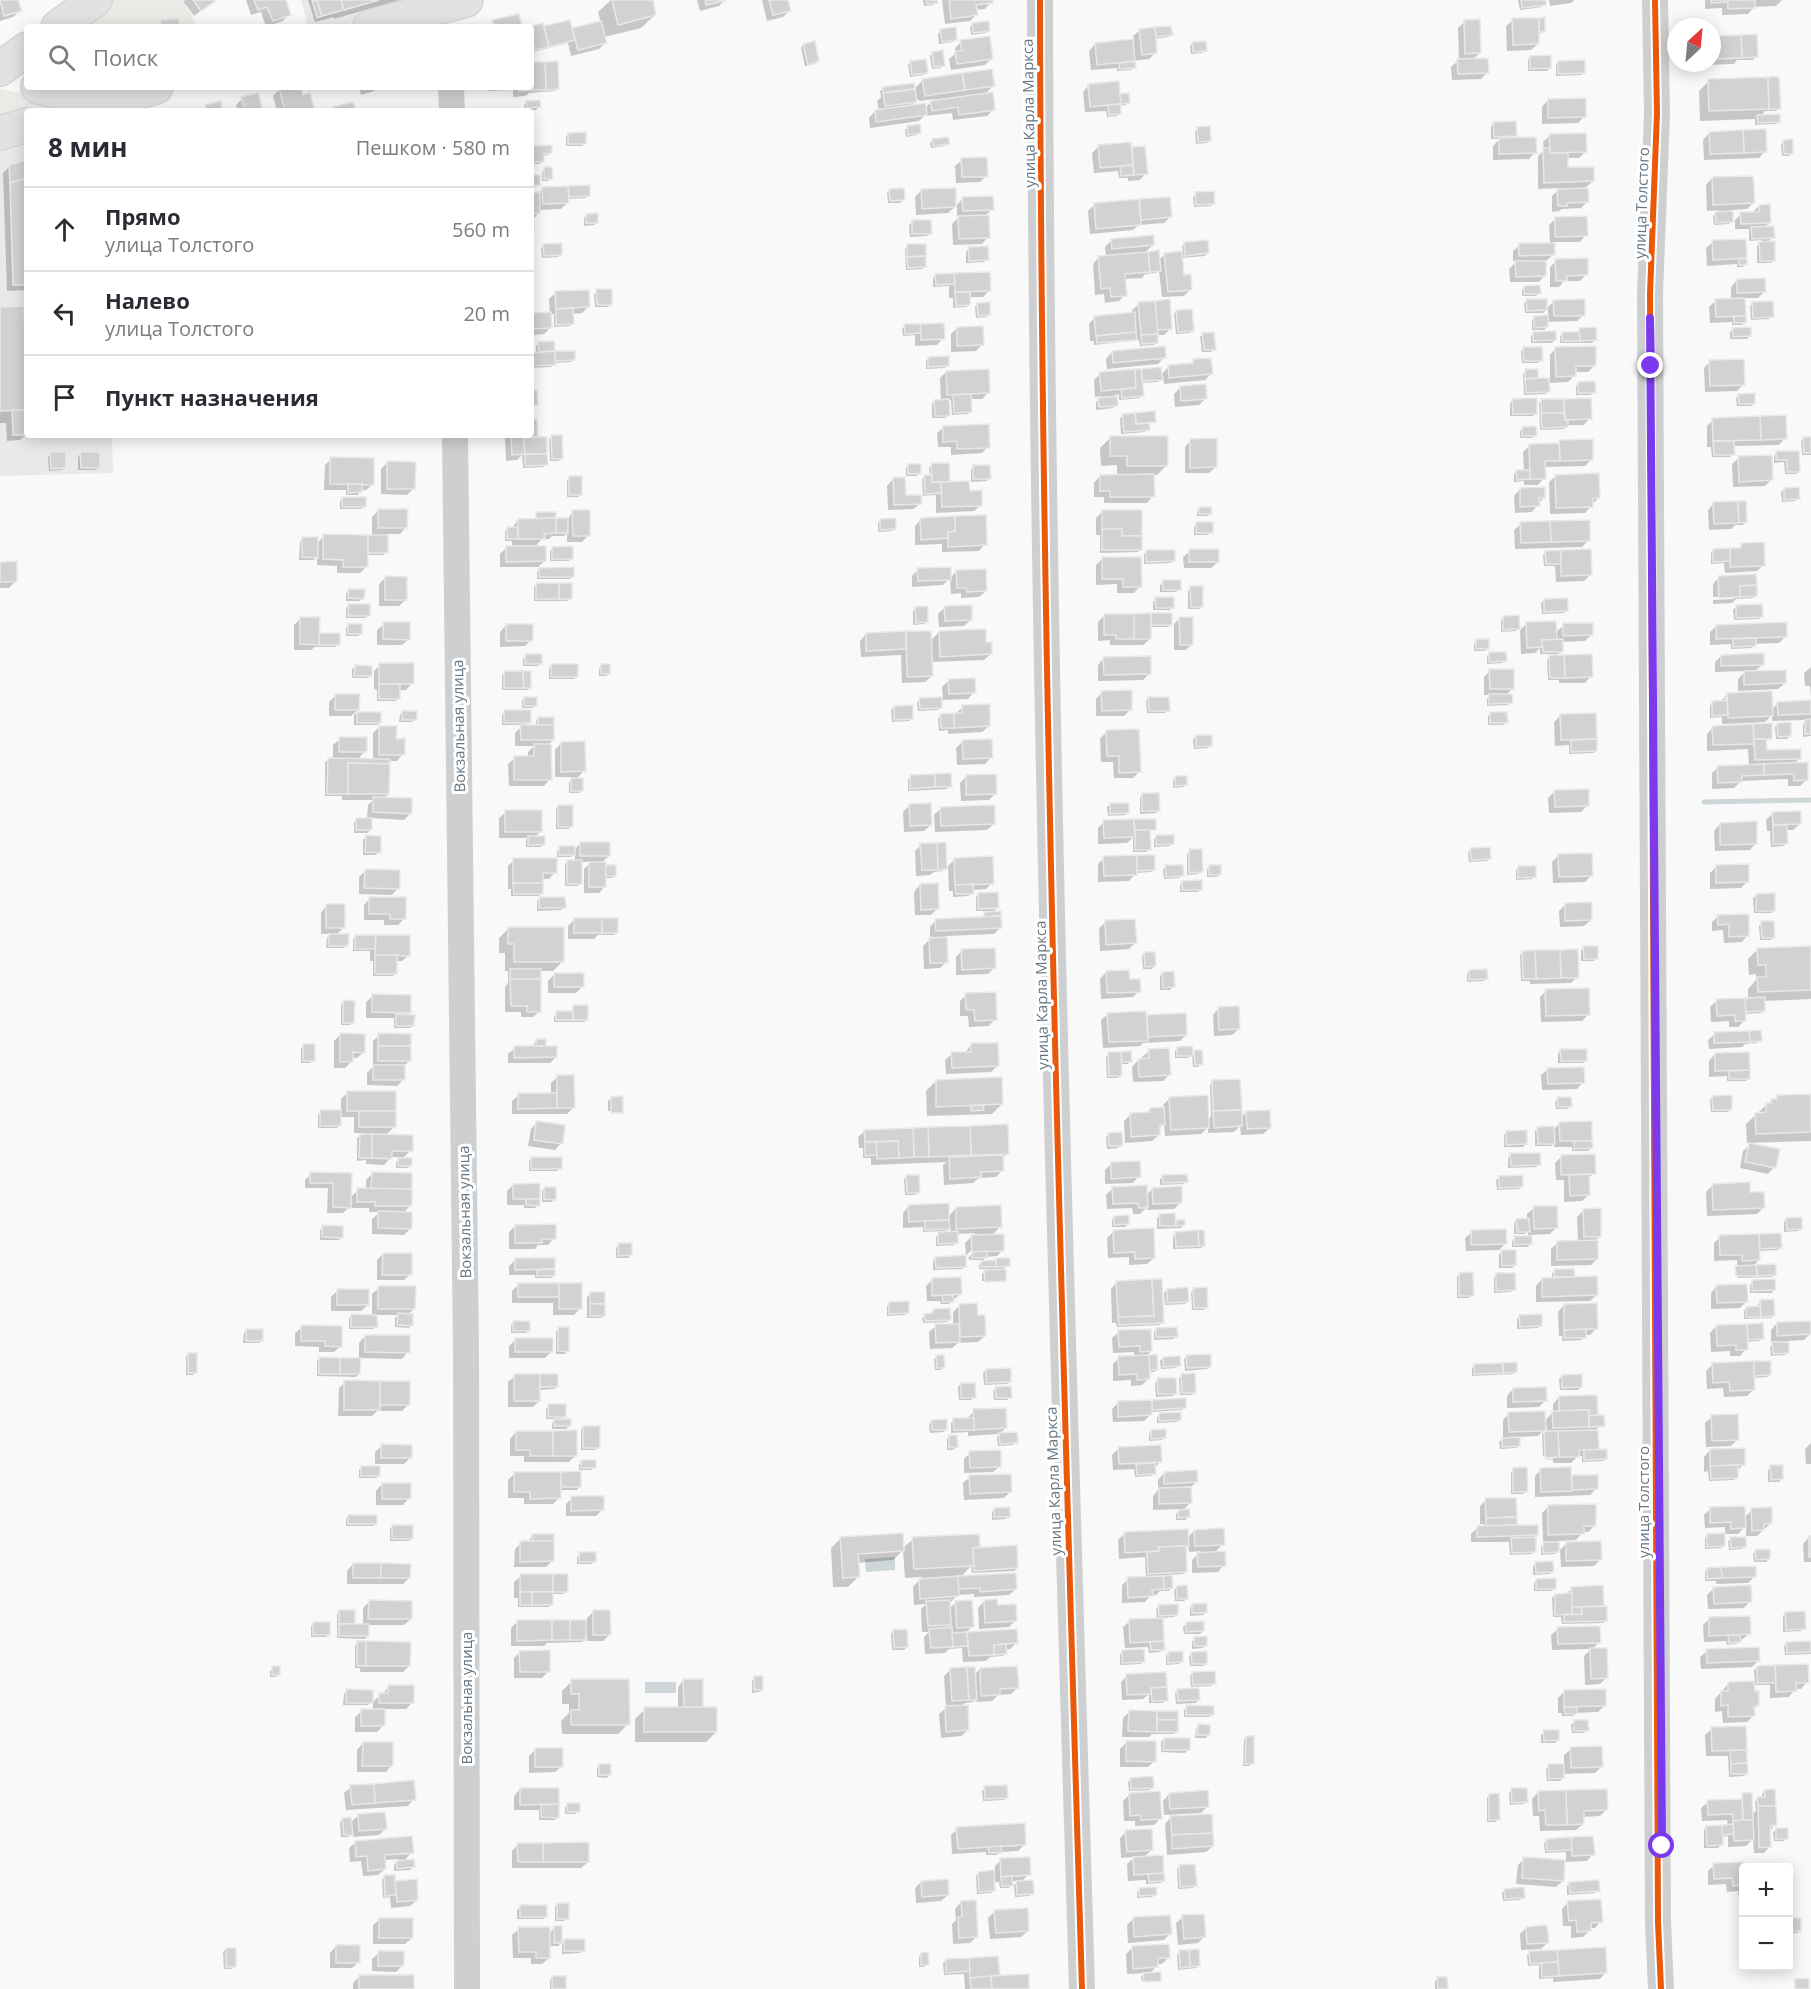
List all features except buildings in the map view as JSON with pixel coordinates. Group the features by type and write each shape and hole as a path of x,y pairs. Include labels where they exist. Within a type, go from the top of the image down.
{"main road":[{"path":"63,24 95,0"},
{"path":"386,24 455,11"},
{"path":"0,69 24,51"},
{"path":"0,79 24,84"},
{"path":"53,90 108,101"},
{"path":"84,108 146,90"},
{"path":"0,133 24,126"}],"street":[{"name":"улица Карла Маркса","path":"1040,0 1047,603 1057,1154 1082,1989"},
{"name":"улица Толстого","path":"1656,0 1657,113 1650,306 1662,1989"},
{"path":"80,90 108,101"},
{"path":"451,90 452,108"},
{"name":"Вокзальная улица","path":"455,438 466,1351 467,1989"}],"shaded area":[{"path":"109,0 184,0 196,24 75,24"},
{"path":"301,0 432,0 348,24 307,24"},
{"path":"0,89 71,103 53,108 24,108 24,112 0,123"},
{"path":"24,135 24,438 112,438 113,473 0,476 0,142"},
{"path":"895,1557 895,1570 866,1572 865,1559"},
{"path":"645,1682 676,1682 676,1693 645,1693"}],"waterway":[{"path":"1704,802 1811,800"}],"cycle path":[{"path":"1040,0 1048,746 1082,1989"},
{"path":"1655,0 1657,113 1650,294 1658,1922 1661,1989"}],"route":[{"path":"1651,366 1650,318 1662,1846"}]}
